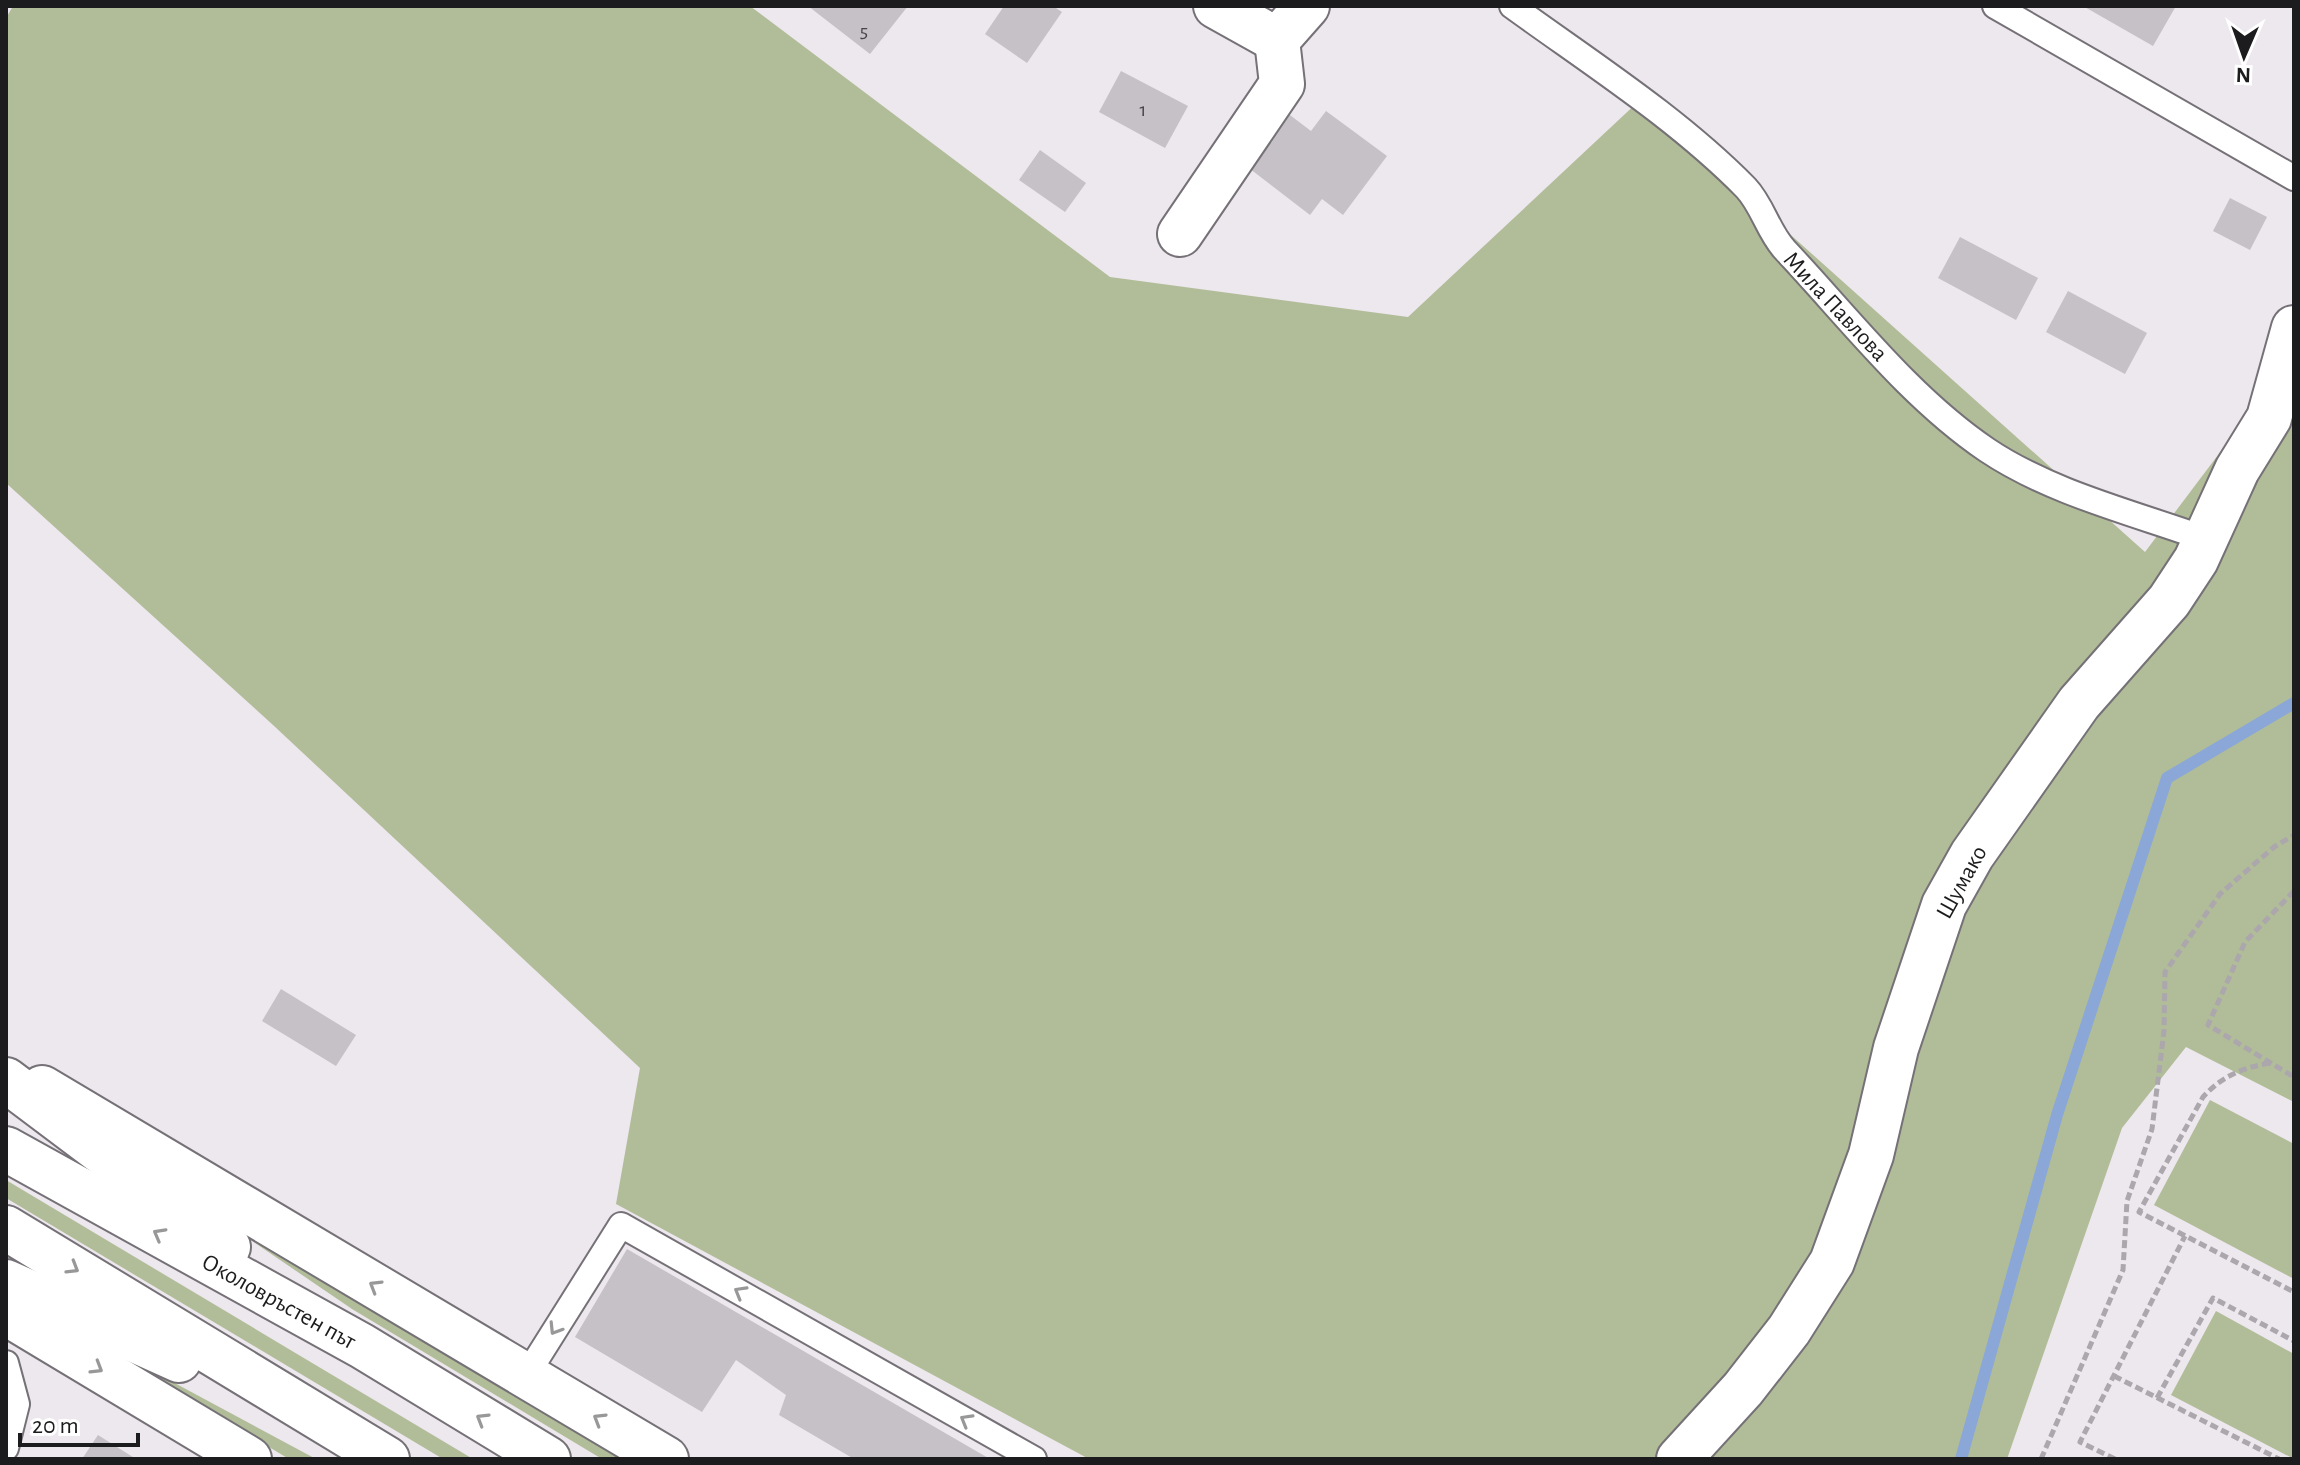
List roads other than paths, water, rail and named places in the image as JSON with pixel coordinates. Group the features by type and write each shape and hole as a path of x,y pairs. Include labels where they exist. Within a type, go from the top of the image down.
{"main road":[{"path":"1216,6 1277,40"},
{"path":"1180,234 1282,84 1277,40 1307,6"},
{"name":"Шумако","path":"1679,1459 1743,1389 1789,1330 1832,1262 1871,1155 1896,1048 1927,947 1944,905 1972,855 2079,703 2169,601 2206,539 2237,470 2269,418 2294,328"},
{"path":"6,1066 666,1459"},
{"path":"6,1080 362,1346"},
{"name":"Околовръстен път","path":"6,1149 362,1346 548,1459"},
{"path":"6,1228 374,1451"},
{"path":"6,1282 374,1451"},
{"path":"6,1313 249,1459"}],"lane":[{"name":"Мила Павлова","path":"1512,6 1697,140 1750,192 1781,246 1913,390 1954,426 1990,452 2036,476 2206,539"},
{"path":"1995,6 2294,178"},
{"path":"526,1376 621,1225 1034,1459"},
{"path":"6,1363 17,1404 6,1448"}],"waterway":[{"path":"1961,1459 2057,1115 2167,778 2294,703"}]}
